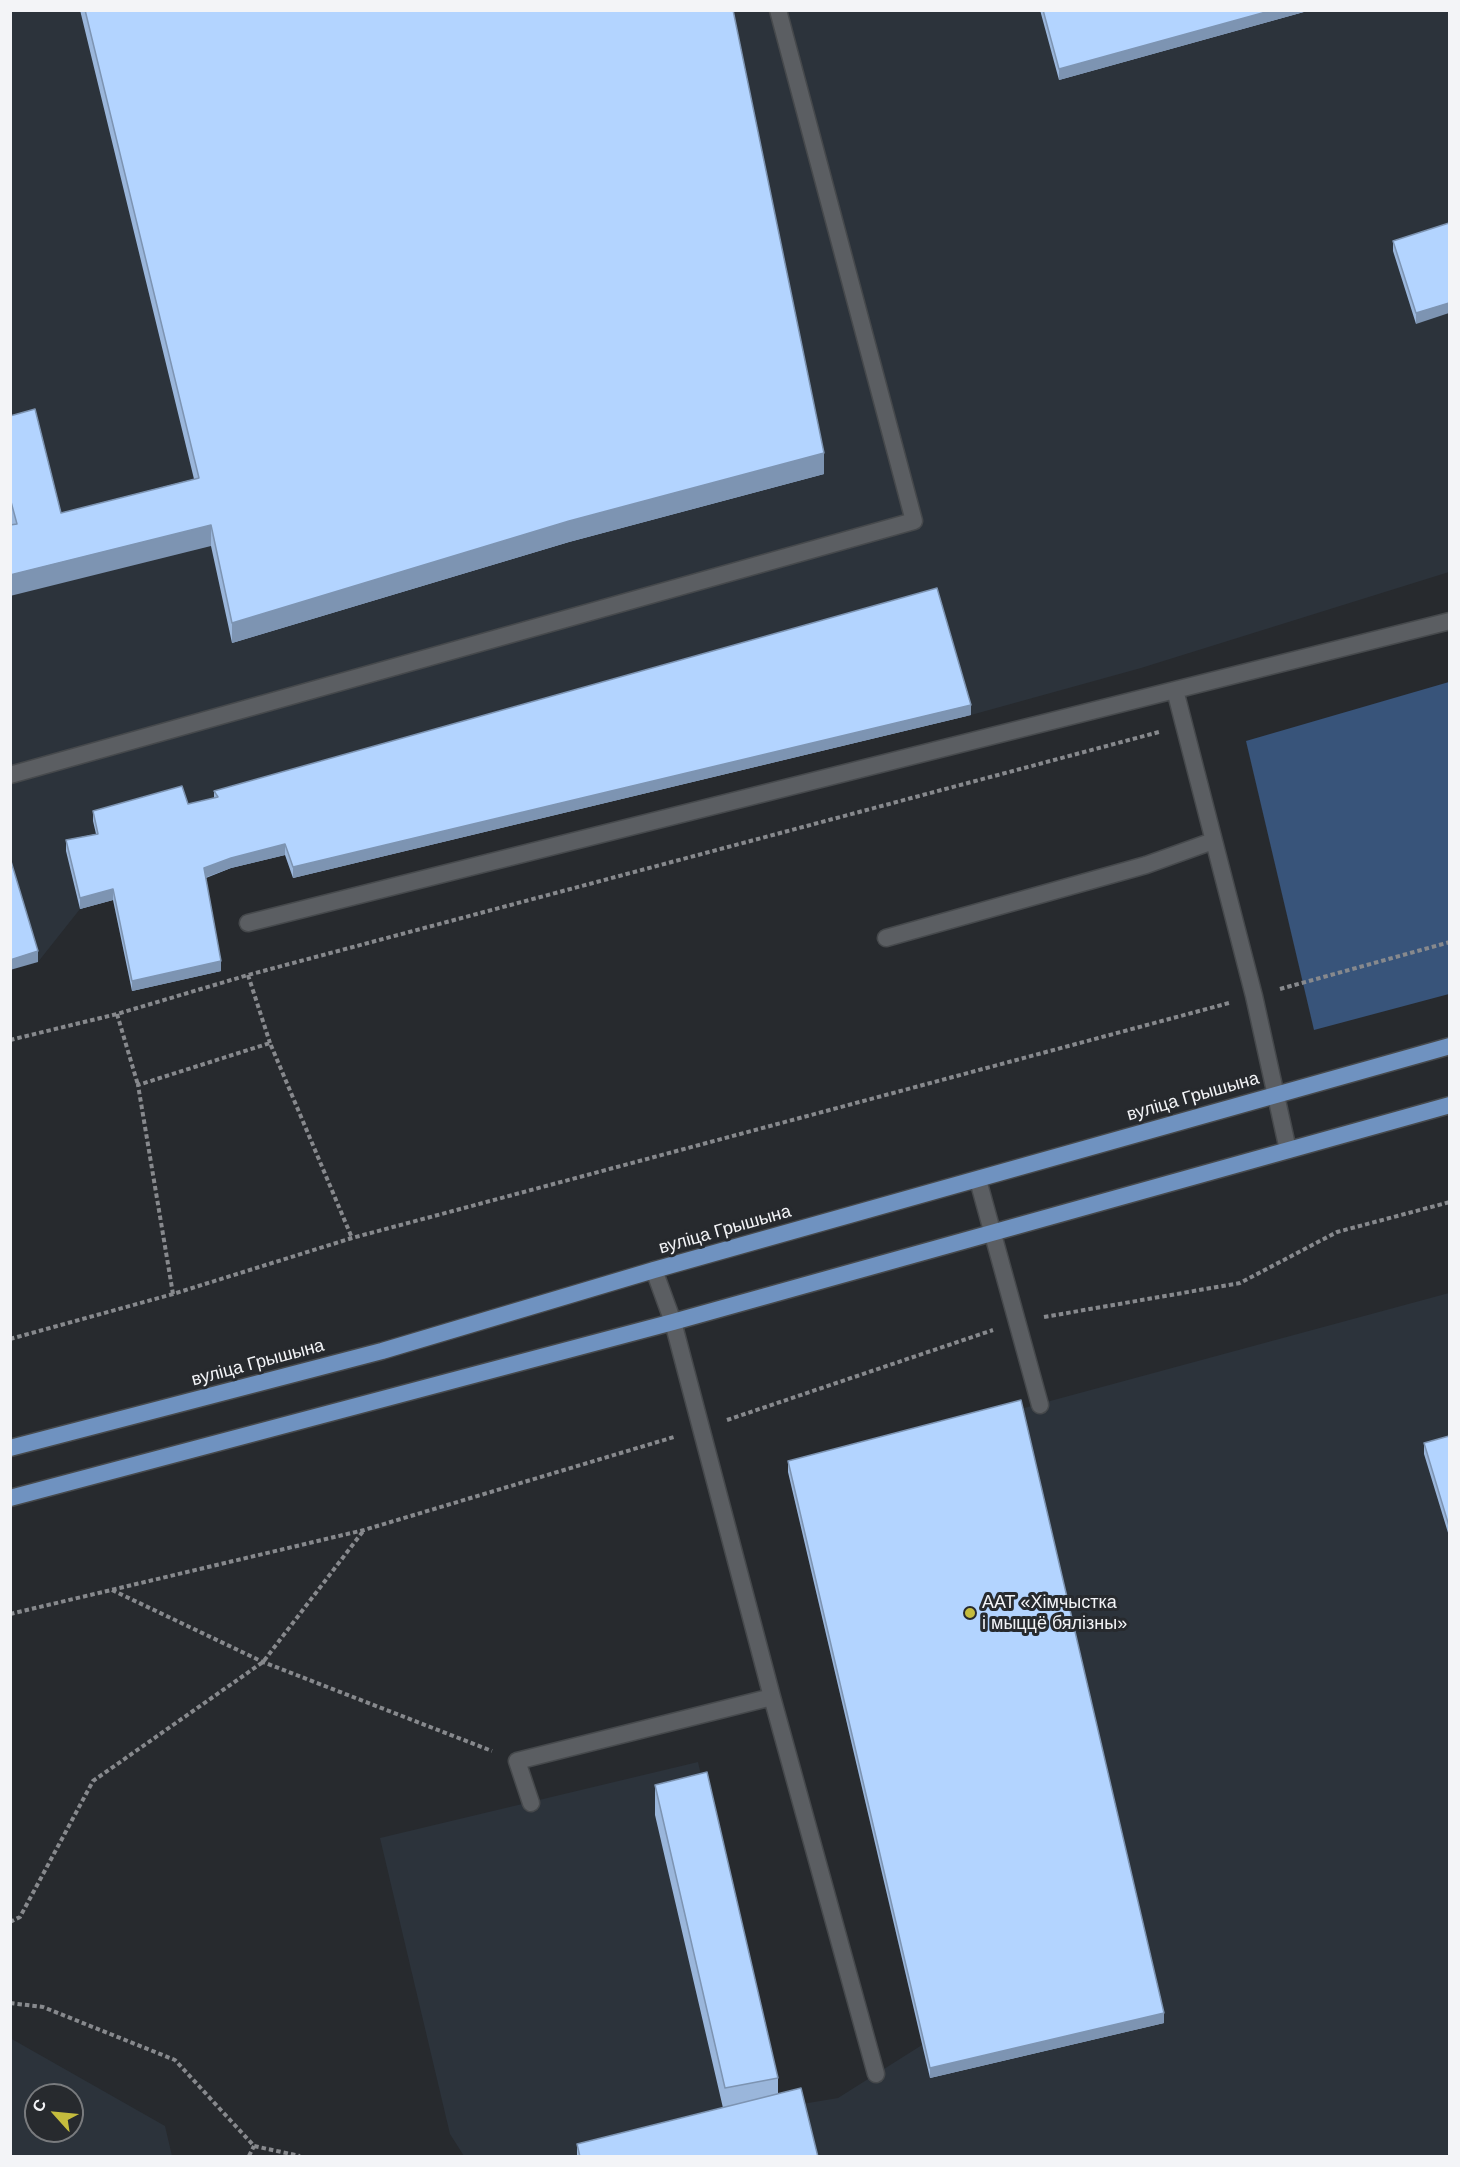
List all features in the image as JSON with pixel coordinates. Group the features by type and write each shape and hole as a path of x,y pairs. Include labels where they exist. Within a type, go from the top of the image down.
{"main road":[{"name":"вуліца Грышына","path":"10,1448 382,1351 654,1270 1449,1046"},
{"path":"10,1498 673,1322 1449,1105"}],"lane":[{"path":"10,775 914,521 777,10"},
{"path":"248,923 1449,621"},
{"path":"1175,690 1254,996 1288,1150"},
{"path":"886,938 1146,865 1213,842"},
{"path":"978,1180 1015,1322 1040,1405"},
{"path":"654,1270 673,1322 772,1697 876,2074"},
{"path":"531,1803 518,1761 772,1697"}],"path":[{"path":"10,1040 117,1014 248,975 1183,726"},
{"path":"10,1339 173,1294 352,1238 1449,942"},
{"path":"248,975 270,1043 352,1238"},
{"path":"117,1014 138,1085 173,1294"},
{"path":"138,1085 270,1043"},
{"path":"10,1614 364,1530 700,1430 1015,1322 1240,1283 1337,1232 1449,1202"},
{"path":"10,1922 20,1917 93,1781 263,1662 364,1530"},
{"path":"111,1590 263,1662 518,1761"},
{"path":"10,2003 43,2007 175,2060 254,2146 300,2157"},
{"path":"249,2157 254,2146"}],"shaded area":[{"path":"11,11 1449,11 1449,572 1141,668 971,715 293,878 285,855 231,868 204,879 221,971 132,991 113,900 80,909 38,962 11,970"},
{"path":"1449,682 1449,994 1314,1030 1246,741"},
{"path":"1449,1293 1449,2156 464,2156 450,2134 380,1838 698,1762 778,2108 838,2098 922,2045 788,1472"},
{"path":"10,2038 165,2126 172,2156 11,2156"}],"building":[{"path":"85,10 733,10 824,453 569,521 232,623 211,525 10,575 10,525 17,524 10,498 10,416 35,409 61,513 199,478"},
{"path":"1043,10 1273,10 1059,69"},
{"path":"1449,223 1449,303 1416,313 1393,241"},
{"path":"937,588 971,705 293,867 285,844 231,858 204,868 221,961 132,981 113,889 80,898 66,840 98,834 93,811 182,786 188,804 218,797 214,791"},
{"path":"10,858 38,951 10,960"},
{"path":"1021,1400 1164,2013 930,2068 788,1461"},
{"path":"1449,1436 1449,1526 1424,1443"},
{"path":"707,1772 778,2078 725,2088 655,1785"},
{"path":"801,2088 818,2157 580,2157 577,2144"}],"place":[{"name":"ААТ «Хімчыстка і мыццё бялізны»","path":"970,1613"}]}
